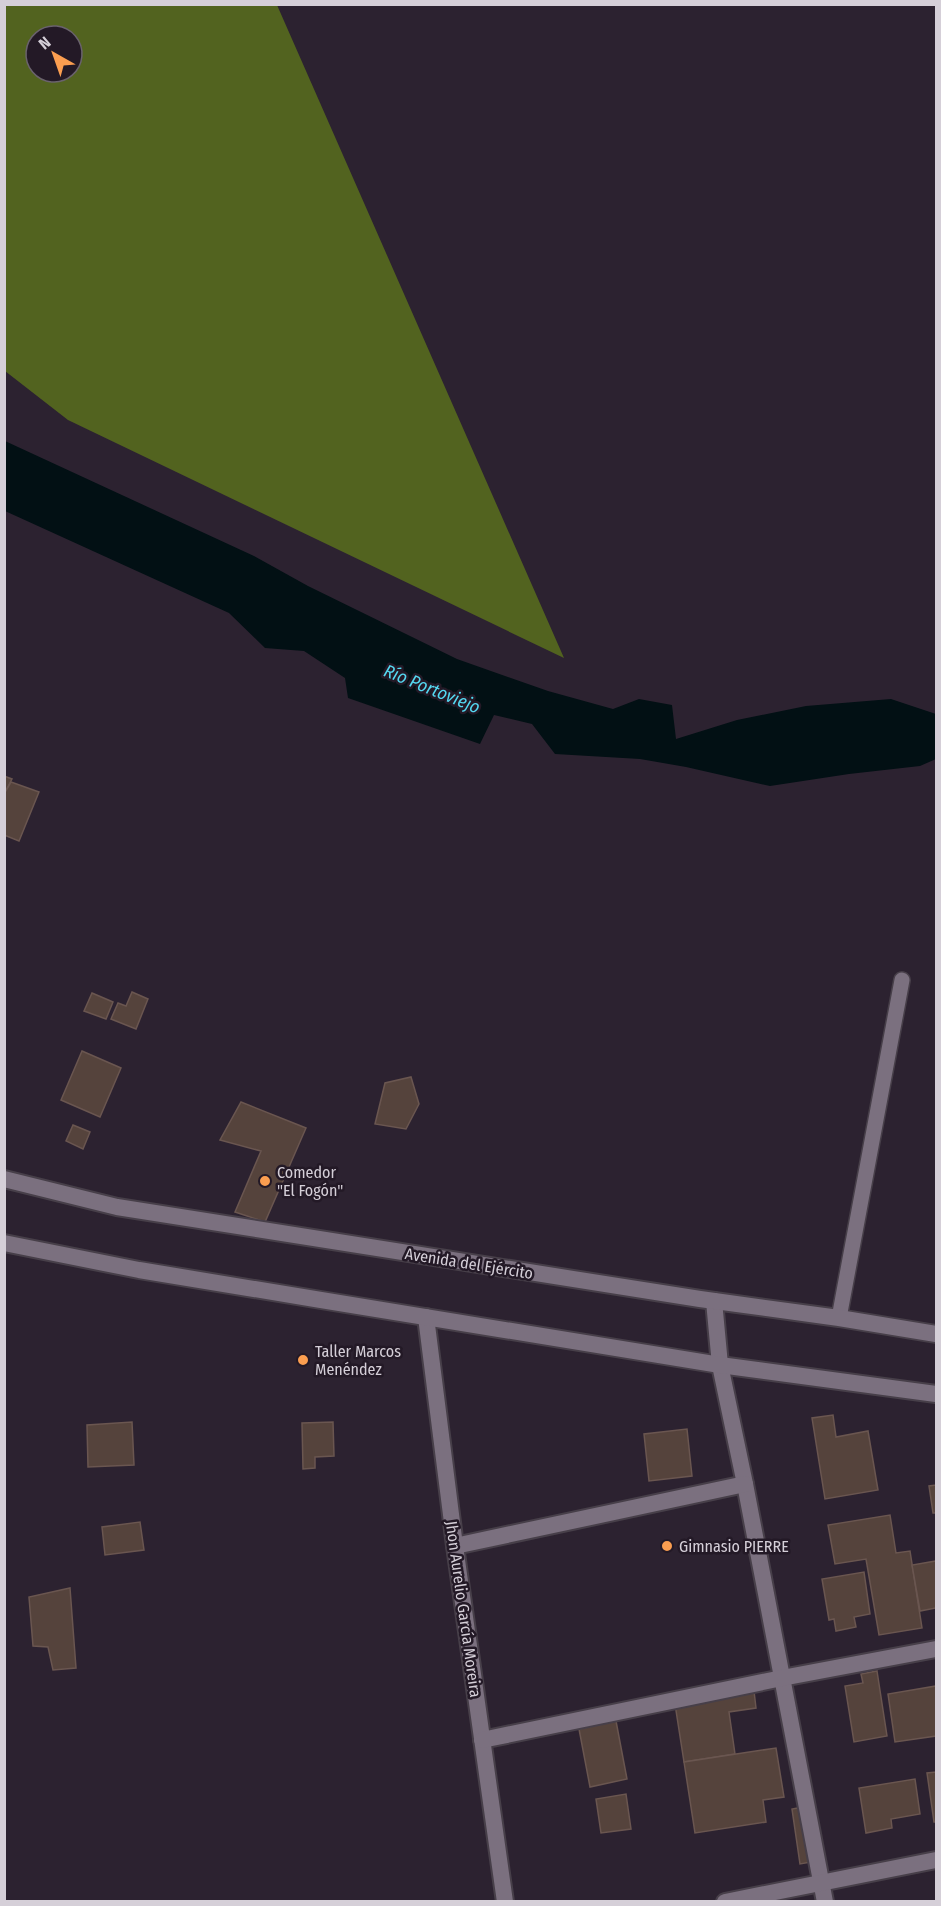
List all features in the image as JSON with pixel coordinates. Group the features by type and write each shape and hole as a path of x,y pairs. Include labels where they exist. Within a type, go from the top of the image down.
{"street":[{"name":"Avenida del Ejército","path":"4,1179 117,1207 936,1334"},
{"path":"4,1243 139,1270 720,1365 936,1394"},
{"path":"714,1301 720,1365 825,1902"},
{"name":"Jhon Aurelio García Moreira","path":"426,1317 454,1546 505,1902"},
{"path":"454,1546 745,1484"},
{"path":"482,1740 782,1678 936,1649"},
{"path":"725,1902 936,1860"}],"lane":[{"path":"839,1318 902,980"}],"green space":[{"path":"4,5 277,5 564,658 68,420 5,371"}],"water":[{"name":"Río Portoviejo","path":"5,441 254,556 308,586 457,659 548,691 613,709 639,699 672,705 676,739 737,720 806,706 891,699 936,714 936,759 920,766 770,786 640,759 555,754 532,724 494,715 480,744 348,698 345,678 304,651 265,648 229,613 5,511"}],"building":[{"path":"4,776 12,779 4,794"},
{"path":"11,782 39,792 19,841 4,835 4,794"},
{"path":"132,992 148,999 136,1029 111,1019 118,1003 126,1006"},
{"path":"92,993 113,1002 106,1019 84,1011"},
{"path":"82,1051 121,1068 100,1117 61,1100"},
{"path":"411,1077 419,1104 406,1129 375,1124 385,1083"},
{"name":"Comedor \"El Fogón\"","path":"241,1102 306,1128 265,1222 235,1212 261,1151 220,1140"},
{"path":"73,1125 90,1132 83,1149 66,1141"},
{"path":"833,1415 836,1437 868,1431 878,1490 825,1499 812,1418"},
{"path":"132,1422 134,1465 88,1467 87,1425"},
{"path":"333,1422 334,1456 315,1457 315,1468 303,1469 302,1423"},
{"path":"687,1429 692,1476 649,1481 644,1434"},
{"path":"936,1485 936,1513 933,1513 929,1486"},
{"path":"890,1515 896,1553 910,1551 922,1628 879,1635 866,1559 835,1564 828,1525"},
{"path":"140,1522 144,1550 105,1555 102,1527"},
{"path":"936,1561 936,1608 920,1611 912,1565"},
{"path":"864,1572 870,1614 854,1617 856,1627 836,1631 834,1619 829,1620 822,1579"},
{"path":"70,1588 76,1668 53,1670 48,1647 33,1646 29,1597"},
{"path":"877,1671 887,1736 854,1742 845,1686 863,1683 861,1674"},
{"path":"936,1686 936,1736 895,1742 888,1694"},
{"path":"754,1691 756,1708 729,1712 735,1754 684,1762 675,1704"},
{"path":"616,1721 627,1779 590,1787 579,1729"},
{"path":"776,1748 784,1797 763,1800 766,1822 695,1833 684,1762"},
{"path":"936,1772 936,1822 934,1822 927,1773"},
{"path":"915,1779 920,1814 891,1819 892,1828 866,1833 859,1788"},
{"path":"626,1794 631,1829 601,1833 596,1799"},
{"path":"808,1806 817,1861 800,1864 792,1809"}],"place":[{"name":"Comedor \"El Fogón\"","path":"265,1181"},
{"name":"Taller Marcos Menéndez","path":"303,1360"},
{"name":"Gimnasio PIERRE","path":"667,1546"}]}
